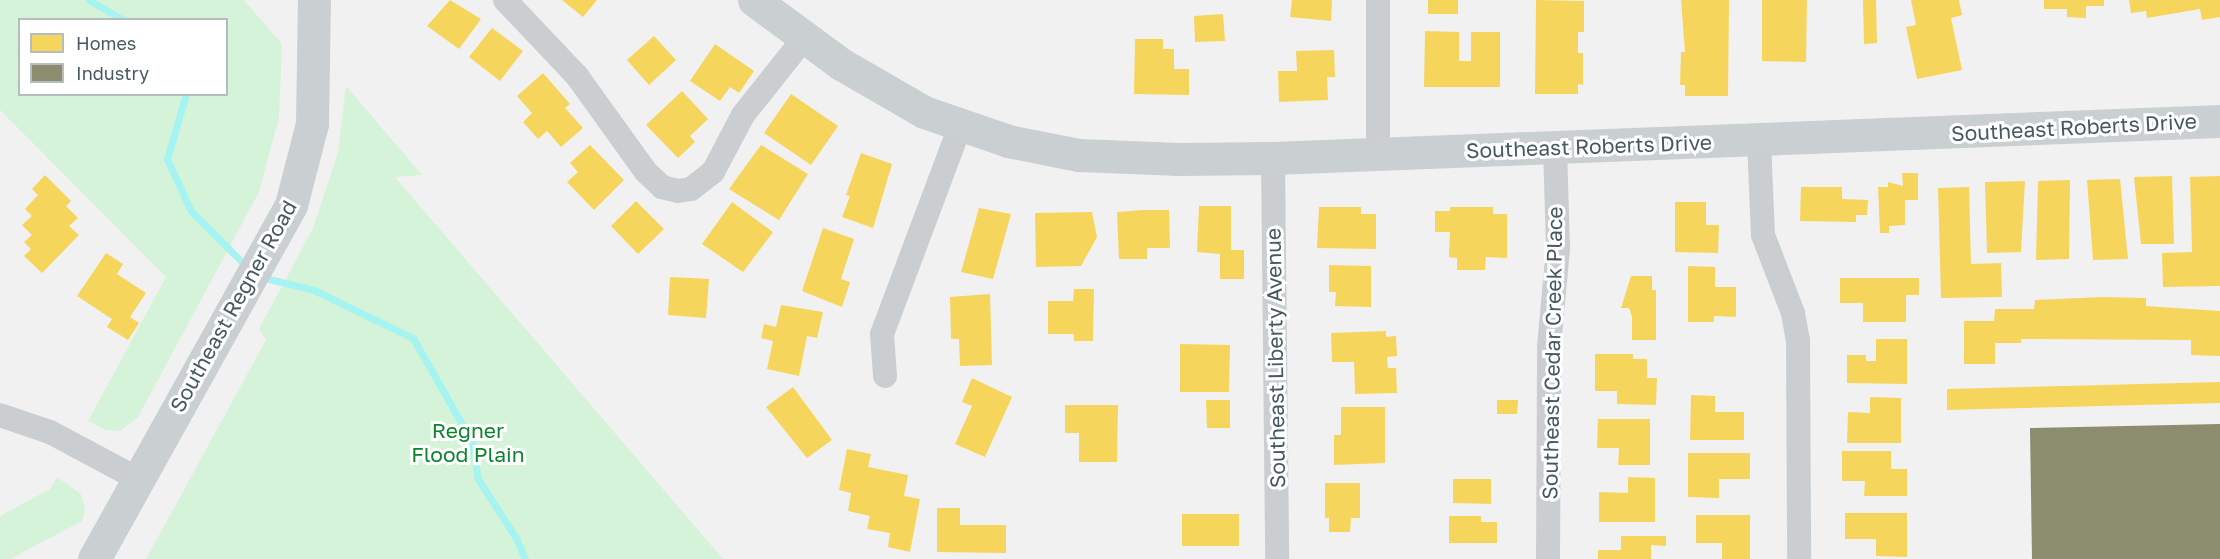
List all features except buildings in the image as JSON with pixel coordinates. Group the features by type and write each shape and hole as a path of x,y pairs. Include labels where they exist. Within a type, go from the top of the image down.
{"street":[{"name":"Southeast Regner Road","path":"94,559 278,233 301,177 312,124 314,0"},
{"path":"505,0 577,76 646,172 662,187 678,191 696,186 713,171 743,115 805,37"},
{"name":"Southeast Roberts Drive","path":"754,0 873,85 960,127 1079,155 1179,159 1273,158 2220,121"},
{"path":"1378,0 1378,154"},
{"path":"885,376 882,334 960,127"},
{"path":"1759,140 1763,235 1793,313 1798,340 1799,559"},
{"name":"Southeast Cedar Creek Place","path":"1548,559 1549,346 1558,248 1555,147"},
{"name":"Southeast Liberty Avenue","path":"1273,158 1276,559"},
{"path":"0,414 50,432 138,479"}],"green space":[{"path":"0,0 244,0 282,44 279,117 259,192 138,417 120,431 106,430 88,421 166,277 0,110"},
{"name":"Regner Flood Plain","path":"346,86 422,175 395,177 723,559 146,559 266,340 259,329 313,228 338,152"},
{"path":"57,477 81,494 85,508 82,521 10,559 0,559 0,516 50,489"}],"waterway":[{"path":"89,0 120,18"},
{"path":"185,96 167,159 191,211 247,267"},
{"path":"261,277 314,290 413,338 472,442 478,479 516,538 525,559"}]}
